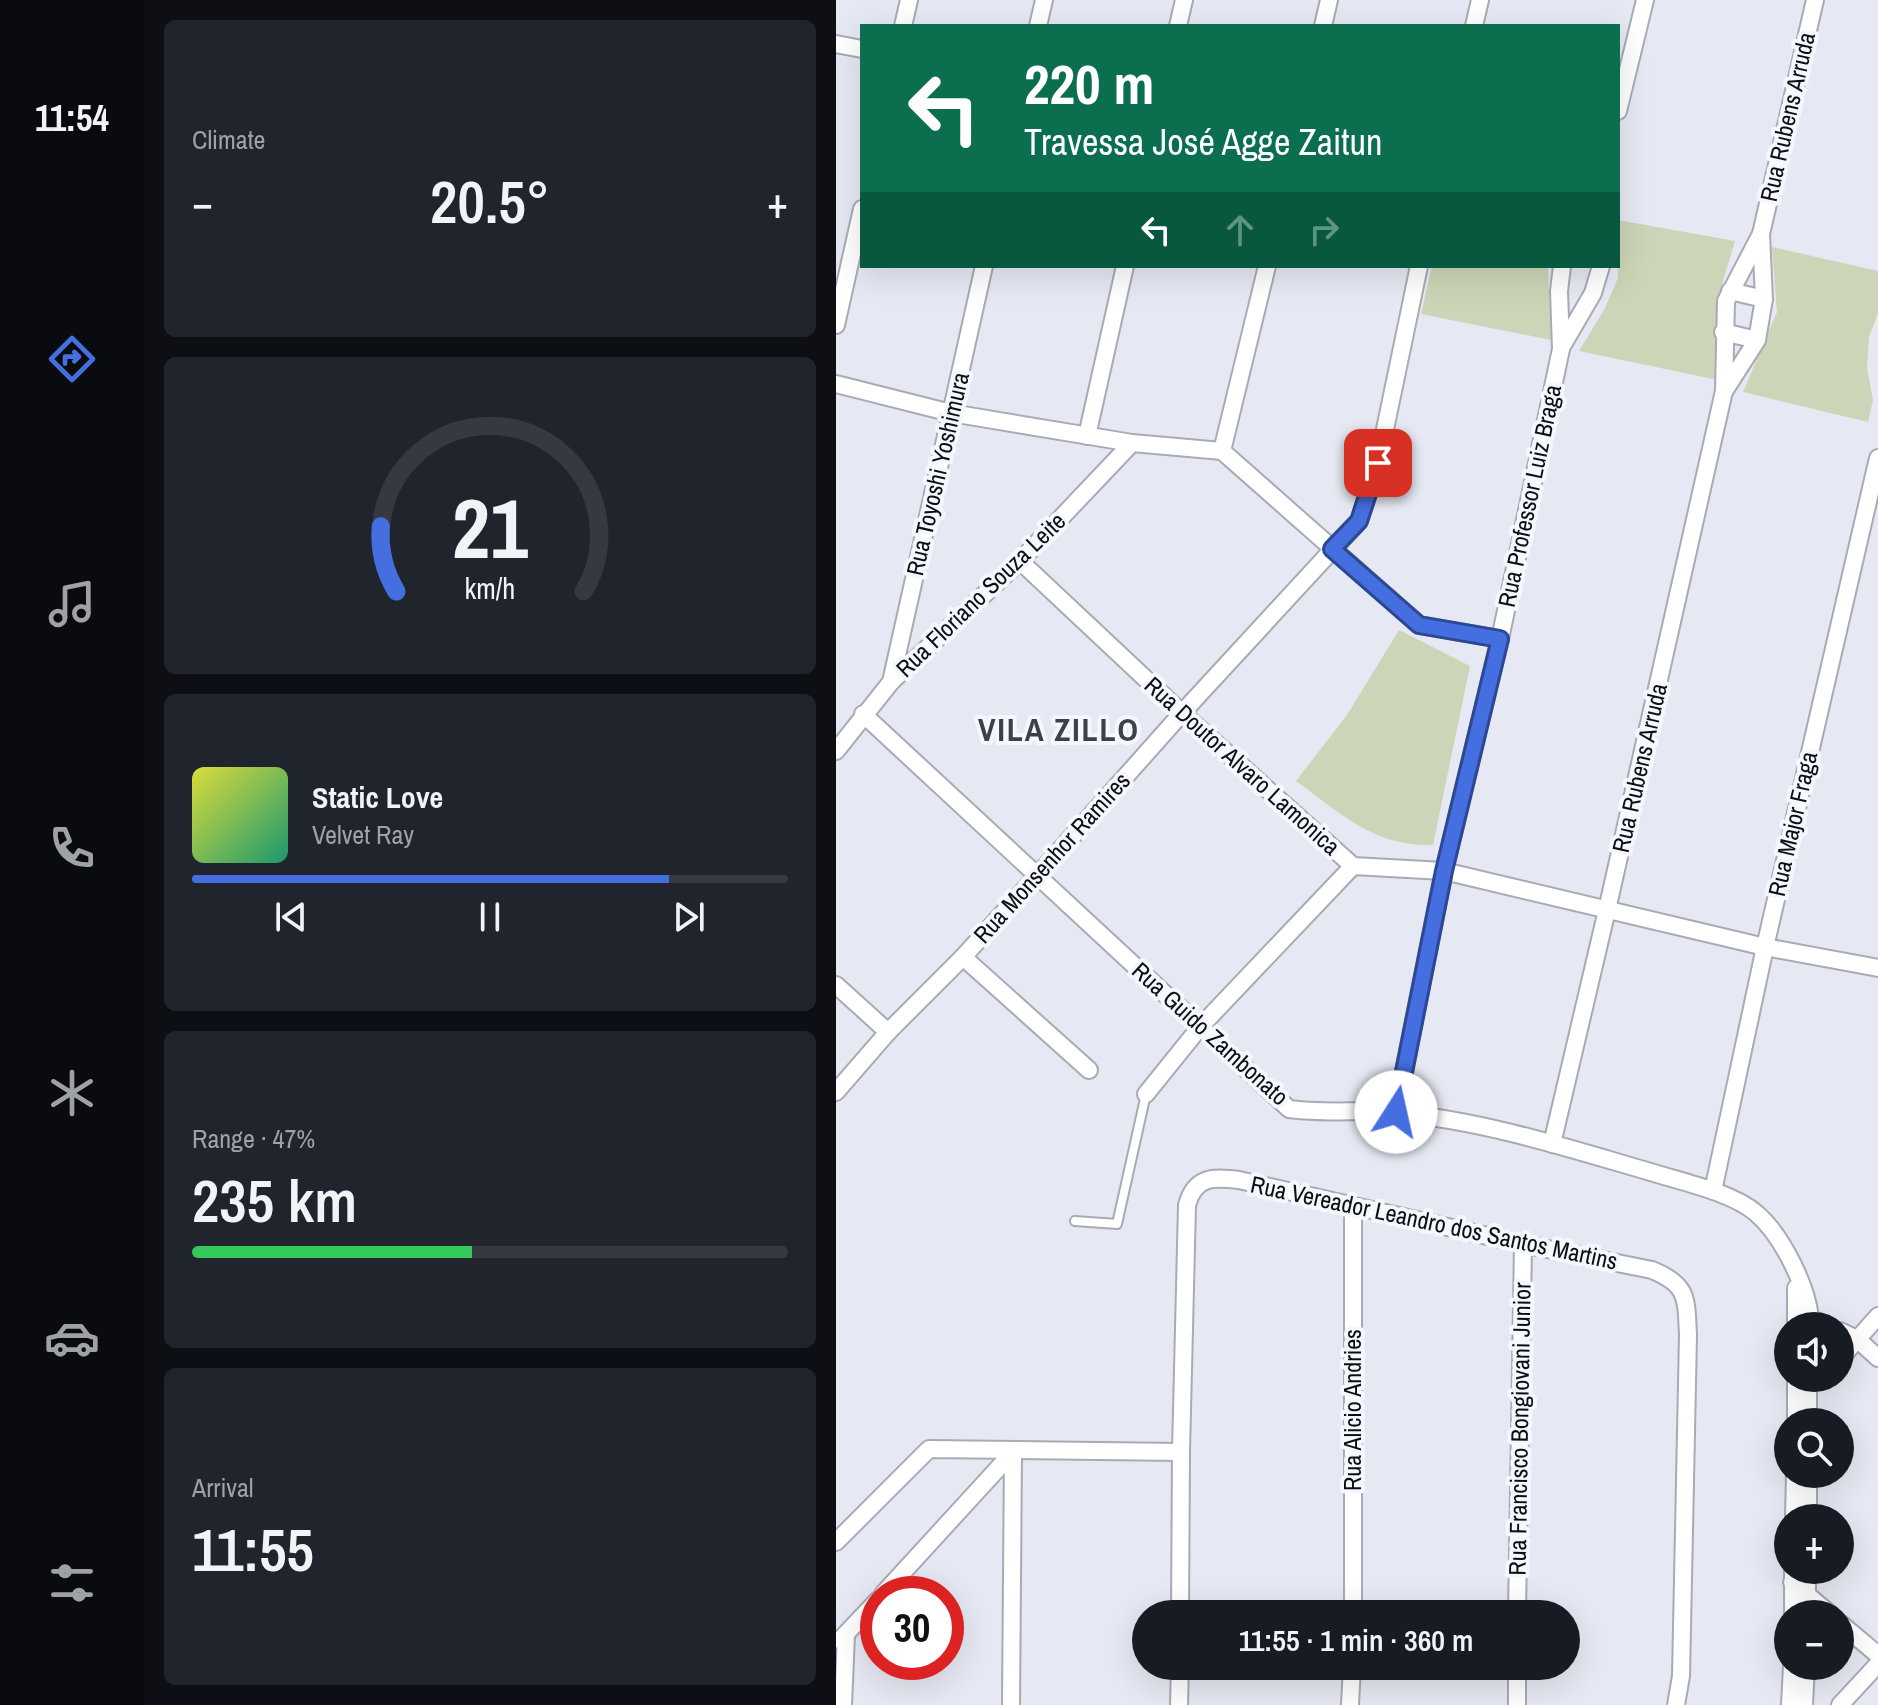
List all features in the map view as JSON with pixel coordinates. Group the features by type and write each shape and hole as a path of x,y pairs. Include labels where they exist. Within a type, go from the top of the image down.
{"street":[{"path":"903,24 909,0"},
{"path":"1038,24 1044,0"},
{"path":"1178,24 1184,0"},
{"path":"1323,24 1329,0"},
{"path":"1474,24 1480,0"},
{"path":"1620,103 1645,0"},
{"name":"Rua Rubens Arruda","path":"1552,1144 1724,391 1724,310 1730,291 1761,234 1815,0"},
{"path":"836,44 860,49"},
{"path":"836,325 860,218"},
{"name":"Rua Rubens Arruda","path":"1724,391 1757,340 1764,299 1761,234"},
{"name":"Rua Toyoshi Yoshimura","path":"891,682 984,268"},
{"path":"1087,436 1125,268"},
{"path":"1222,451 1267,268"},
{"name":"Rua Monsenhor Ramires","path":"836,1092 888,1032 963,957 1359,521 1378,463 1419,268"},
{"name":"Rua Professor Luiz Braga","path":"1396,1112 1444,871 1500,639 1561,349 1559,291 1562,268"},
{"name":"Rua Professor Luiz Braga","path":"1561,349 1593,293 1600,268"},
{"path":"1559,291 1576,296 1593,293"},
{"path":"1730,291 1764,299"},
{"path":"1723,332 1757,340"},
{"path":"836,384 951,413 1132,443 1222,451 1419,625 1500,639"},
{"name":"Rua Floriano Souza Leite","path":"836,751 891,682 1020,561 1132,443"},
{"name":"Rua Major Fraga","path":"1713,1191 1765,947 1878,458"},
{"name":"Rua Doutor Alvaro Lamonica","path":"1020,561 1182,713 1353,866 1444,871 1765,947 1878,968"},
{"name":"Rua Guido Zambonato","path":"863,714 1289,1109 1327,1113 1396,1112 1438,1118 1552,1144 1713,1191 1755,1211 1778,1238 1797,1274 1802,1312"},
{"path":"1146,1094 1200,1027 1353,866"},
{"path":"963,957 1089,1070"},
{"path":"836,985 888,1032"},
{"name":"Rua Vereador Leandro dos Santos Martins","path":"1180,1600 1185,1226 1191,1191 1204,1180 1239,1180 1652,1270 1671,1278 1681,1290 1686,1303 1688,1335 1683,1618 1681,1676 1676,1705"},
{"name":"Rua Alicio Andries","path":"1353,1206 1353,1600"},
{"name":"Rua Francisco Bongiovani Junior","path":"1517,1600 1523,1244"},
{"path":"1854,1343 1878,1316"},
{"path":"1854,1338 1878,1358"},
{"path":"836,1542 929,1449 1181,1452"},
{"path":"899,1576 1013,1452"},
{"path":"1011,1705 1013,1452"},
{"path":"1799,1584 1814,1600"},
{"path":"1807,1584 1807,1600"},
{"path":"843,1705 841,1639 860,1619"},
{"path":"1854,1635 1878,1655"},
{"path":"1840,1705 1878,1664"},
{"path":"1179,1705 1180,1680"},
{"path":"1350,1705 1351,1680"},
{"path":"1517,1680 1517,1705"},
{"path":"1790,1705 1791,1680"},
{"path":"1804,1705 1805,1680"}],"lane":[{"path":"1075,1221 1117,1224 1146,1094"}],"green space":[{"path":"1620,220 1735,241 1716,304 1718,380 1579,351 1604,310 1618,278"},
{"path":"1772,247 1878,271 1878,313 1869,337 1867,368 1873,400 1868,422 1743,392 1777,312"},
{"path":"1432,268 1548,268 1551,340 1421,314"},
{"path":"1399,630 1470,666 1433,845 1412,844 1375,834 1343,816 1296,781 1347,715"}],"district":[{"name":"VILA ZILLO","path":"1059,730"}],"route":[{"path":"1378,463 1359,521 1332,549 1419,625 1500,639 1444,871 1396,1112"}]}
